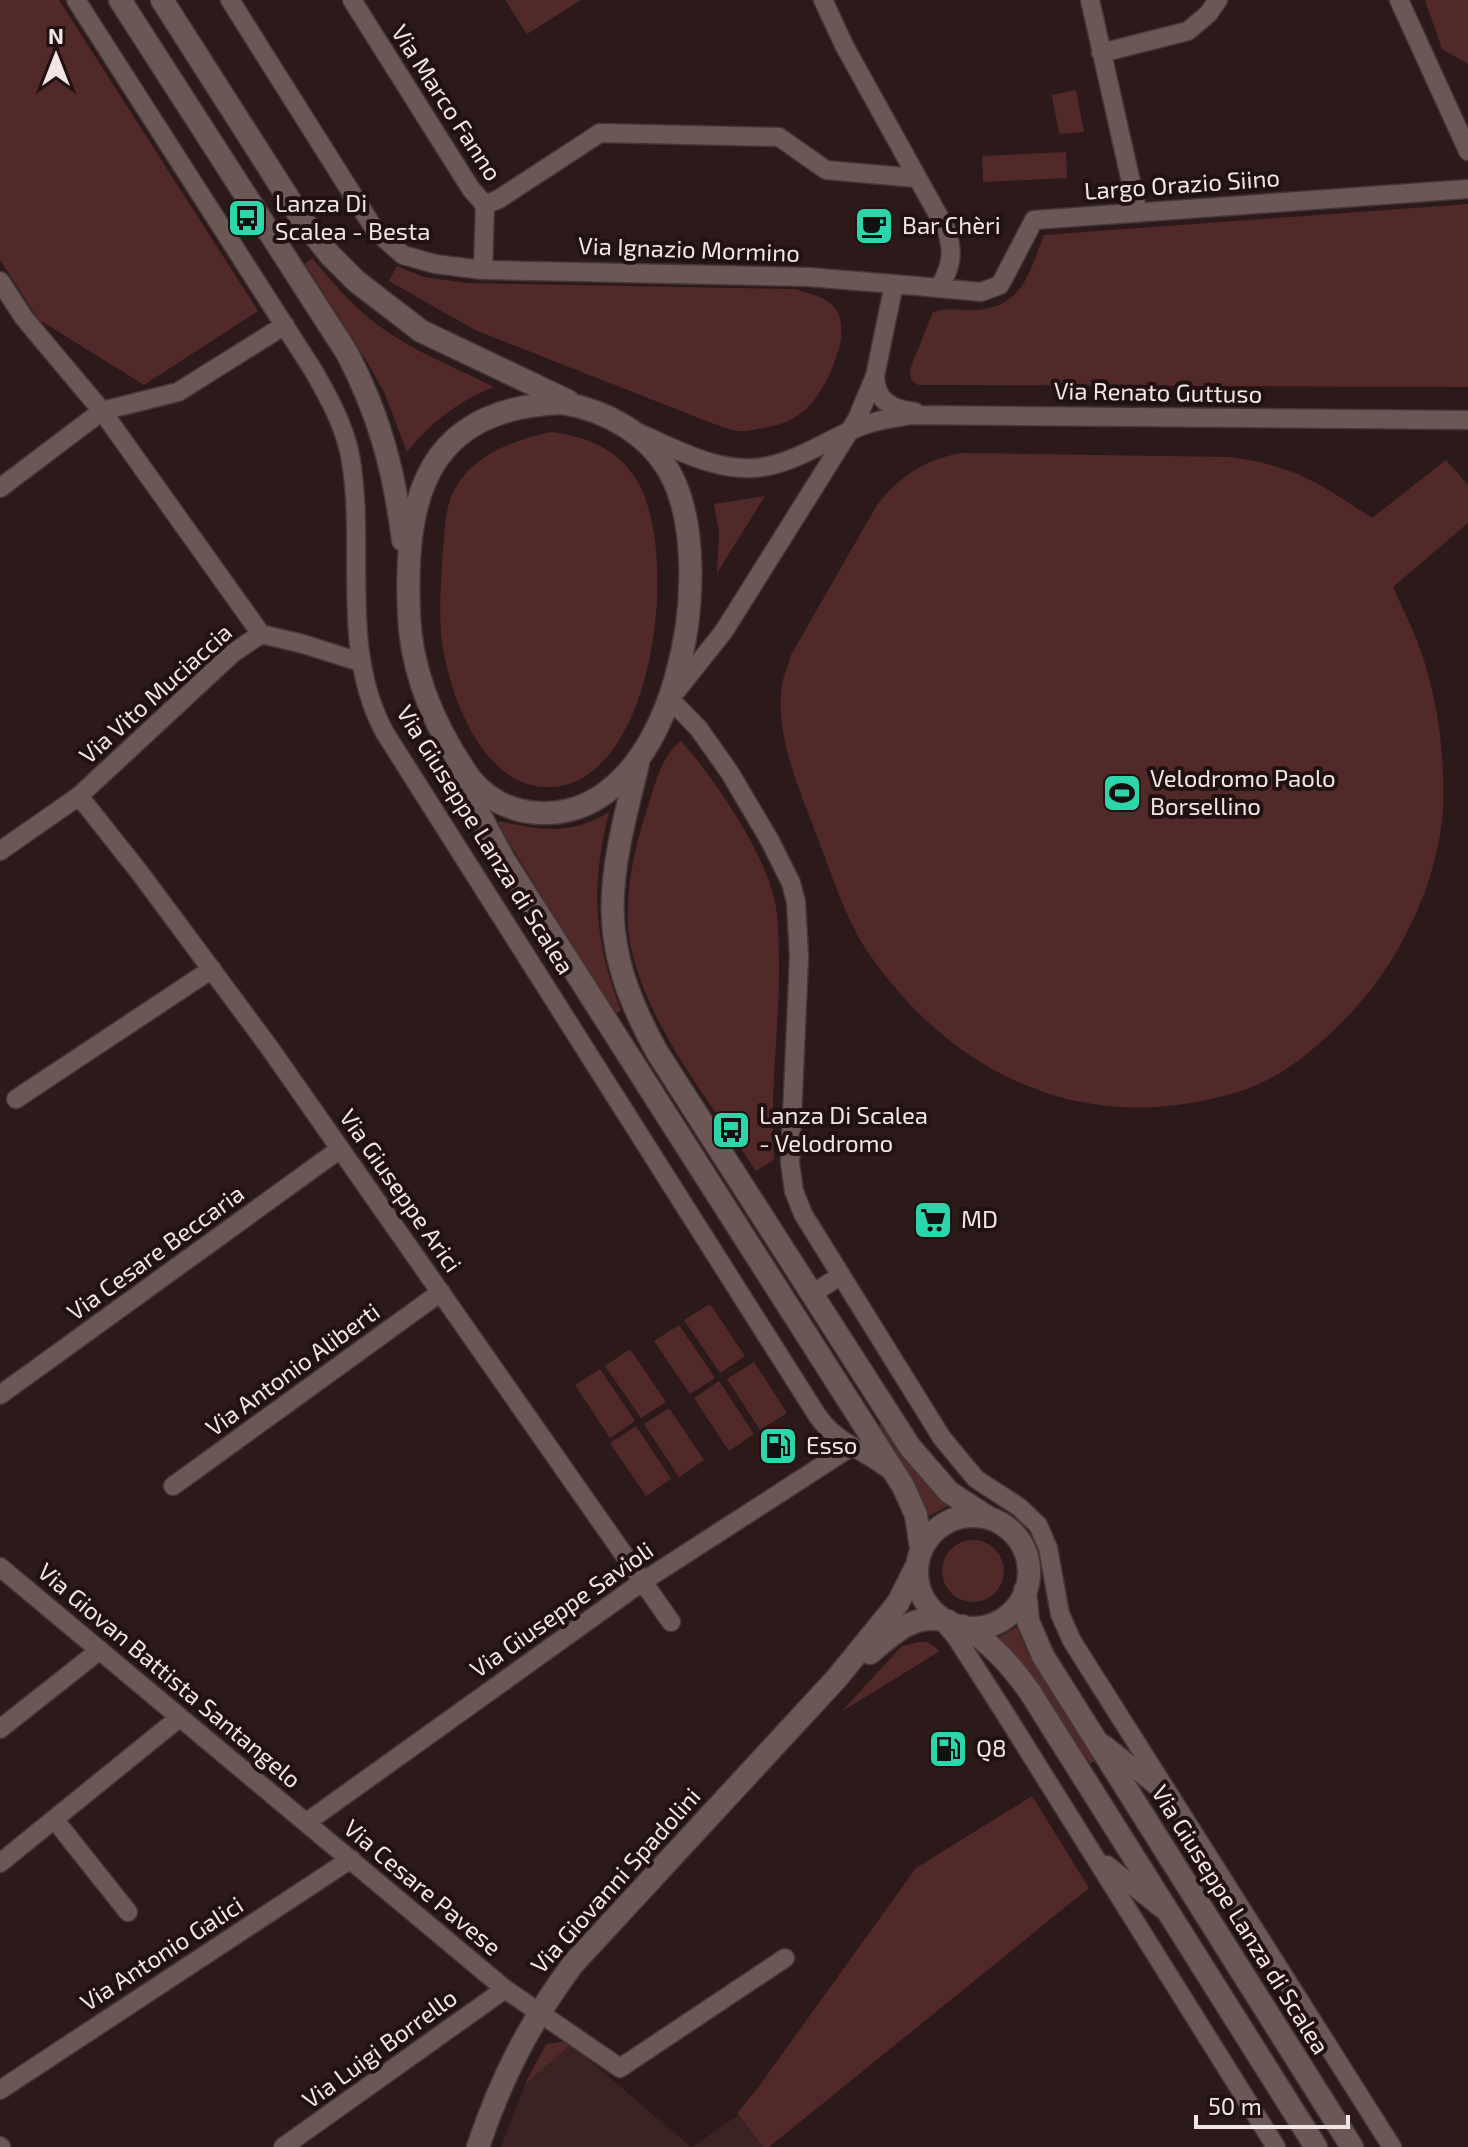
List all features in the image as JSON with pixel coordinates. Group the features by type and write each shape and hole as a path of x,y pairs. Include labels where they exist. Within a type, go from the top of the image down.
{"street":[{"name":"Via Giuseppe Lanza di Scalea","path":"76,0 285,325 329,400 349,451 356,514 360,662 374,712 385,733 817,1415 827,1429 898,1478"},
{"path":"120,0 331,327 362,383 377,418 394,476 411,641 415,664 436,722 477,786 489,797 518,810 553,814 587,806 611,792 638,762 653,738 670,699 688,602 687,541 674,482 648,443 629,428 421,331 356,281 303,221 162,0"},
{"path":"230,0 375,230 403,255 435,264 483,270 485,205"},
{"name":"Via Marco Fanno","path":"352,0 471,189 485,205 600,133 779,137 826,170 916,178"},
{"path":"823,0 947,231 952,248 951,267 939,288"},
{"path":"1090,0 1138,213"},
{"path":"1101,53 1188,31 1208,14 1218,0"},
{"path":"1399,0 1468,151"},
{"name":"Largo Orazio Siino","path":"939,288 981,292 1000,285 1034,220 1468,189"},
{"name":"Via Ignazio Mormino","path":"483,270 792,277 939,288"},
{"path":"0,281 24,318 102,411 261,634"},
{"path":"670,699 724,631 849,431 875,376 894,284"},
{"path":"0,488 102,411 178,392 285,325"},
{"path":"875,376 880,397 891,405 908,411 942,415"},
{"path":"408,593 416,504 427,474 442,452 469,430 512,409 549,403 580,406"},
{"name":"Via Renato Guttuso","path":"629,428 703,460 750,468 793,458 849,431 884,419 942,415 1468,420"},
{"name":"Via Vito Muciaccia","path":"0,851 79,796 233,653 261,634 360,662"},
{"name":"Via Giuseppe Lanza di Scalea","path":"670,699 699,729 730,773 776,851 796,902 799,957 789,1146 791,1176 803,1214 954,1454 976,1479 1019,1507 1038,1525 1048,1548 1060,1614 1072,1641 1392,2147"},
{"name":"Via Giuseppe Lanza di Scalea","path":"436,722 469,796 504,860 898,1478 914,1509 919,1557"},
{"path":"638,762 617,848 611,912 621,970 634,1007 657,1052 899,1431 927,1469 960,1501 1010,1531 1021,1545 1027,1561 1025,1590 1016,1608 998,1622 985,1627 948,1620"},
{"name":"Via Giuseppe Arici","path":"79,796 212,969 671,1622"},
{"path":"16,1099 212,969"},
{"name":"Via Cesare Beccaria","path":"0,1395 340,1149"},
{"path":"812,1294 840,1276"},
{"name":"Via Antonio Aliberti","path":"173,1486 441,1292"},
{"name":"Via Giuseppe Savioli","path":"307,1822 642,1582 851,1447"},
{"path":"989,1518 972,1516 945,1522 927,1537 919,1557 917,1579 923,1597 948,1620 990,1643 1019,1677 1316,2147"},
{"name":"Via Giovanni Spadolini","path":"478,2147 500,2085 538,2012 594,1939 837,1678 898,1603 919,1557"},
{"name":"Via Giovan Battista Santangelo","path":"0,1567 307,1822"},
{"name":"Via Giuseppe Lanza di Scalea","path":"1025,1590 1028,1621 1037,1647 1352,2147"},
{"name":"Via Giovanni Spadolini","path":"837,1678 905,1625 925,1619 948,1620"},
{"path":"948,1620 1276,2147"},
{"path":"0,1729 100,1650"},
{"path":"0,1863 179,1718"},
{"name":"Via Giuseppe Lanza di Scalea","path":"1083,1720 1107,1748 1166,1793 1177,1807"},
{"path":"54,1819 128,1912"},
{"name":"Via Cesare Pavese","path":"307,1822 505,1989 620,2068 785,1958"},
{"path":"1088,1846 1112,1870 1170,1916"},
{"name":"Via Antonio Galici","path":"0,2090 351,1859"},
{"name":"Via Luigi Borrello","path":"283,2147 505,1989"}],"shaded area":[{"path":"0,0 59,0 258,311 144,385 38,319 0,260"},
{"path":"505,0 581,0 527,34"},
{"path":"1425,0 1468,0 1468,64 1442,49"},
{"path":"1076,90 1084,132 1059,134 1052,95"},
{"path":"1066,152 1067,178 983,182 982,156"},
{"path":"1468,204 1468,387 919,385 911,380 910,369 933,312 978,310 1006,301 1029,274 1044,235"},
{"path":"312,258 349,300 377,325 426,354 494,387 446,414 407,452 384,392 305,264"},
{"path":"397,266 424,277 467,283 795,289 821,298 834,307 842,330 840,343 826,381 802,412 778,425 735,430 475,330 389,281"},
{"path":"551,432 575,436 608,450 634,476 649,509 656,555 657,606 649,660 635,709 612,751 582,778 544,787 521,782 502,769 470,730 450,680 444,655 440,601 447,514 460,481 481,460 507,445"},
{"name":"Velodromo Paolo Borsellino","path":"961,453 1229,457 1252,460 1305,477 1372,518 1446,460 1468,485 1468,523 1393,587 1426,668 1436,707 1441,748 1443,808 1440,836 1424,893 1398,948 1365,997 1306,1054 1261,1083 1198,1102 1131,1107 1086,1103 1044,1092 1004,1075 967,1053 932,1026 872,958 851,921 792,769 782,723 783,680 791,655 877,505 914,471 936,460"},
{"path":"765,496 717,573 719,532 714,504"},
{"path":"681,741 722,794 748,837 768,879 776,905 779,984 773,1110 774,1160 756,1171 665,1033 638,974 630,943 629,893 637,842 659,772 668,755"},
{"path":"609,812 599,864 598,912 605,959 621,1010 615,1015 498,825 499,821 528,827 568,828"},
{"path":"710,1304 745,1356 720,1373 684,1320"},
{"path":"679,1325 715,1378 690,1394 654,1341"},
{"path":"630,1349 666,1402 641,1418 605,1366"},
{"path":"754,1362 787,1413 760,1430 727,1379"},
{"path":"600,1369 635,1421 610,1438 575,1385"},
{"path":"719,1381 754,1434 729,1451 694,1398"},
{"path":"669,1408 704,1460 679,1477 644,1424"},
{"path":"882,1423 928,1484 950,1505 929,1516 919,1493 877,1426"},
{"path":"636,1426 671,1479 646,1496 610,1443"},
{"path":"973,1540 985,1542 995,1549 1002,1559 1002,1583 995,1593 985,1600 973,1602 961,1600 951,1593 944,1583 942,1571 944,1559 951,1549 961,1542"},
{"path":"1017,1627 1028,1654 1096,1760 1090,1764 1039,1685 995,1639"},
{"path":"928,1642 940,1651 841,1712 902,1646"},
{"path":"1032,1796 1089,1888 769,2147 763,2147 737,2113 916,1868"},
{"path":"567,2041 691,2147 501,2147 525,2085 546,2044"},
{"path":"567,2041 571,2044 525,2084 546,2044"},
{"path":"738,2115 763,2147 692,2147"}],"place":[{"name":"Lanza Di Scalea - Besta","path":"247,218"},
{"name":"Bar Chèri","path":"874,226"},
{"name":"Velodromo Paolo Borsellino","path":"1122,793"},
{"name":"Lanza Di Scalea - Velodromo","path":"731,1130"},
{"name":"MD","path":"933,1220"},
{"name":"Esso","path":"778,1446"},
{"name":"Q8","path":"948,1749"}]}
